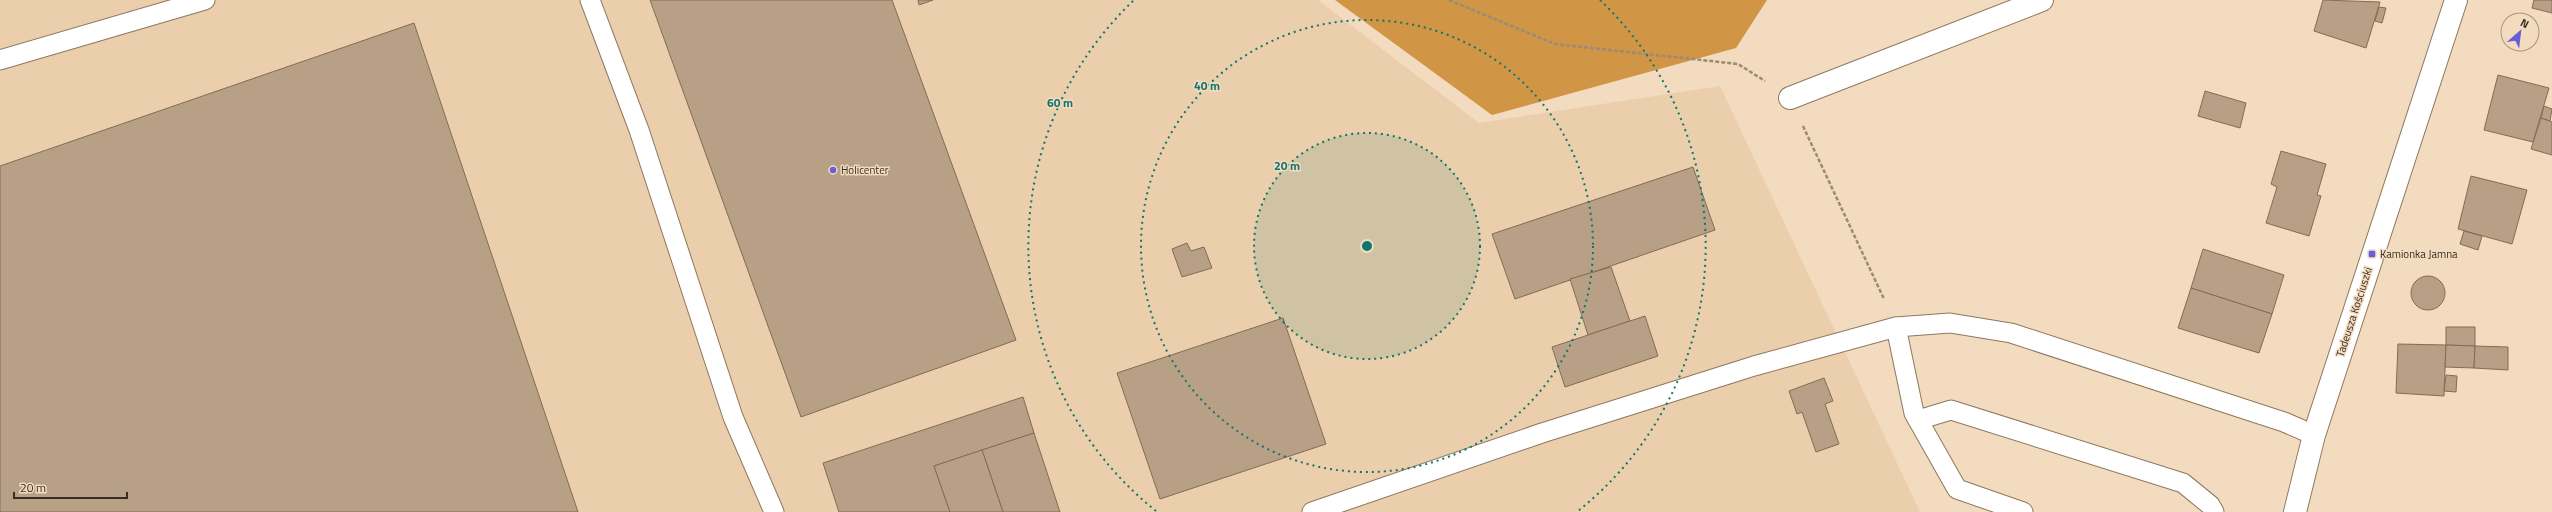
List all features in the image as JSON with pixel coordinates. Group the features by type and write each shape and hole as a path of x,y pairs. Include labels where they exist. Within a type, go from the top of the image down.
{"street":[{"path":"1790,98 2042,0"},
{"name":"Tadeusza Kościuszki","path":"2295,512 2314,435 2456,0"}],"lane":[{"path":"0,60 205,0"},
{"path":"590,0 639,130 733,417 774,512"},
{"path":"1312,512 1542,433 1754,366 1896,326 1950,323 2011,333 2284,422 2314,435"},
{"path":"1896,326 1914,413 1957,489 2023,512"},
{"path":"1918,420 1952,410 2183,483 2210,505 2214,512"}],"path":[{"path":"1449,0 1555,44 1738,64 1790,98 1896,326"}],"shaded area":[{"path":"0,0 1318,0 1479,123 1720,86 1920,512 0,512"},
{"path":"1335,0 1767,0 1736,48 1492,115"}],"building":[{"name":"Holicenter","path":"650,0 892,0 1016,340 801,417"},
{"path":"918,0 933,0 919,5"},
{"path":"2323,0 2380,2 2366,48 2314,31"},
{"path":"2534,0 2552,0 2552,13 2532,8"},
{"path":"2379,7 2386,8 2382,23 2375,21"},
{"path":"414,23 578,512 0,512 0,166"},
{"path":"2498,75 2549,88 2533,142 2484,130"},
{"path":"2205,91 2246,103 2240,128 2198,116"},
{"path":"2544,106 2552,109 2550,121 2541,118"},
{"path":"2541,118 2552,122 2552,155 2531,149"},
{"path":"2281,151 2326,164 2317,195 2321,196 2309,236 2266,223 2277,187 2271,184"},
{"path":"1693,167 1715,230 1515,299 1492,234"},
{"path":"2471,176 2527,190 2512,244 2458,229"},
{"path":"2464,231 2482,236 2478,250 2460,244"},
{"path":"1187,243 1191,251 1204,247 1212,268 1182,277 1172,249"},
{"path":"2203,249 2284,275 2272,314 2191,288"},
{"path":"1611,267 1630,321 1588,335 1570,279"},
{"path":"2428,276 2440,281 2445,293 2440,305 2428,310 2416,305 2411,293 2416,281"},
{"path":"2191,288 2272,314 2259,353 2178,328"},
{"path":"1645,316 1658,356 1565,387 1552,347"},
{"path":"1283,318 1326,444 1160,499 1117,373"},
{"path":"2446,327 2475,327 2475,346 2446,345"},
{"path":"2398,344 2446,345 2444,396 2396,393"},
{"path":"2446,345 2475,346 2474,368 2445,367"},
{"path":"2475,346 2508,347 2508,370 2474,368"},
{"path":"2446,375 2457,376 2456,392 2444,391"},
{"path":"1824,378 1833,401 1825,404 1839,444 1816,452 1802,412 1797,414 1789,391"},
{"path":"1023,397 1034,433 934,466 950,512 839,512 823,463"},
{"path":"1034,433 1060,512 1003,512 982,450"},
{"path":"982,450 1003,512 950,512 934,466"}],"place":[{"name":"Holicenter","path":"833,170"},
{"name":"Kamionka Jamna","path":"2372,254"}]}
